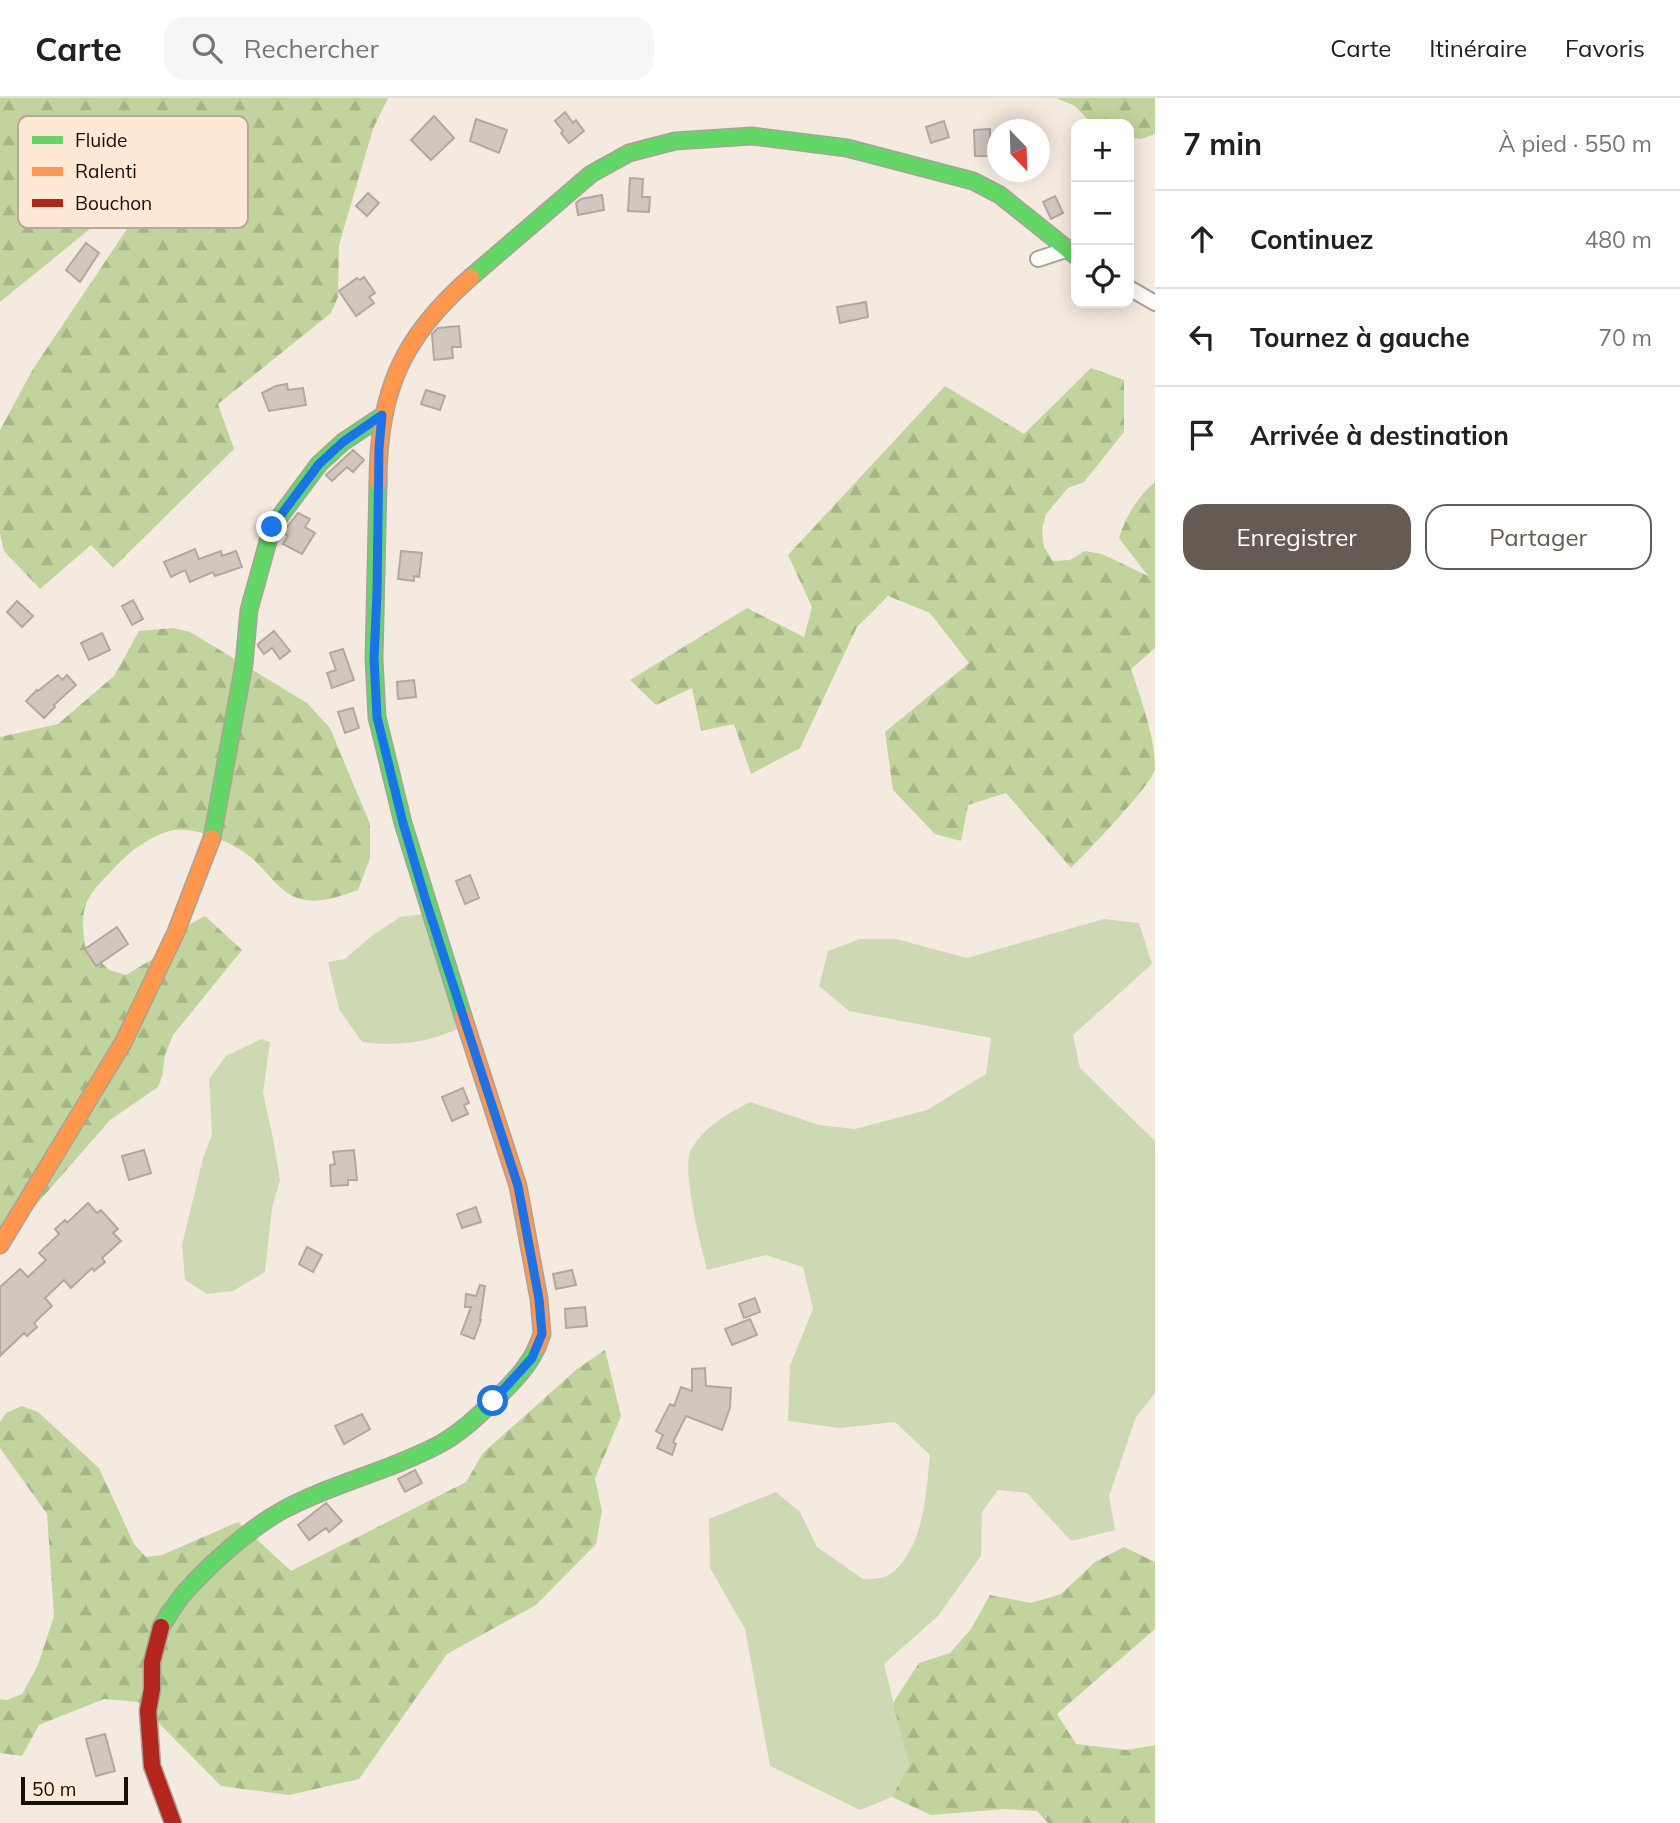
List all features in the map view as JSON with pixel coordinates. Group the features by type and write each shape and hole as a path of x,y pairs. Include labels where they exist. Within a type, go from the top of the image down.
{"street":[{"path":"173,1823 152,1766 148,1712 152,1689 152,1662 160,1628 184,1593 249,1532 281,1511 327,1489 396,1464 442,1443 476,1418 511,1384 532,1358 542,1334 537,1287 518,1186 425,898 377,717 374,659 382,415 391,385 421,328 462,285 591,174 629,153 675,141 752,136 847,148 973,181 1000,195 1071,249"},
{"path":"1038,259 1071,251"},
{"path":"1134,291 1155,303"},
{"path":"0,1245 123,1043 176,932 200,872 212,836 244,664 249,610 272,527 319,464 343,442 382,415"}],"green space":[{"path":"0,98 388,98 373,129 339,245 338,297 331,313 218,404 234,449 113,568 91,545 40,589 4,551 0,533 0,430 33,369 128,228 248,228 248,116 18,116 18,228 91,228 0,302"},
{"path":"1056,98 1155,98 1155,134 1141,139 1134,138 1134,119 1087,119 1075,106"},
{"path":"1091,368 1124,380 1124,432 1084,482 1068,488 1046,514 1042,530 1044,547 1053,561 1070,560 1085,551 1102,554 1148,576 1119,538 1133,507 1155,482 1155,648 1131,669 1150,731 1155,769 1143,789 1071,868 1006,793 968,805 961,841 935,834 893,790 885,732 969,663 930,613 888,596 857,627 800,748 751,774 734,724 701,731 692,688 656,705 630,680 747,608 804,637 812,607 788,555 945,386 1024,434"},
{"path":"173,628 190,632 307,703 330,728 370,824 370,858 358,890 313,901 290,894 253,859 235,847 202,833 169,831 133,850 116,866 87,901 83,919 85,946 109,970 126,975 154,958 176,932 205,916 242,950 173,1035 165,1055 158,1087 110,1120 0,1246 0,737 58,724 114,676 139,631"},
{"path":"430,913 467,1025 441,1036 416,1042 362,1042 339,1009 328,962 345,959 370,937 400,917"},
{"path":"1104,919 1139,923 1152,964 1073,1035 1080,1068 1155,1141 1155,1393 1136,1417 1109,1496 1115,1530 1071,1541 1027,1493 998,1490 982,1512 981,1556 938,1616 884,1664 909,1765 892,1797 860,1810 770,1766 745,1629 710,1568 709,1519 776,1492 800,1512 817,1547 863,1579 883,1577 901,1565 916,1537 924,1503 930,1455 895,1422 840,1428 788,1421 790,1365 813,1309 803,1267 766,1255 707,1270 690,1190 688,1174 691,1150 709,1128 750,1102 819,1125 855,1129 927,1110 986,1074 991,1038 849,1011 819,986 828,951 860,939 896,939 967,958"},
{"path":"261,1039 270,1042 263,1093 280,1180 272,1208 265,1272 233,1291 207,1294 185,1280 182,1245 203,1158 212,1135 209,1079 226,1056"},
{"path":"605,1350 621,1416 595,1478 602,1511 596,1544 536,1605 447,1654 359,1779 289,1795 221,1786 138,1702 104,1699 39,1725 22,1756 0,1753 0,1699 7,1700 22,1694 38,1665 54,1616 47,1514 0,1448 0,1422 6,1413 22,1406 38,1412 99,1468 134,1544 146,1557 162,1555 238,1522 291,1571 466,1482 483,1453 577,1369"},
{"path":"1124,1547 1155,1562 1155,1629 1057,1714 1076,1744 1127,1750 1155,1745 1155,1823 1048,1823 1037,1811 1004,1809 931,1815 892,1797 909,1765 893,1703 919,1663 950,1653 971,1629 990,1595 1031,1603 1061,1594 1095,1562"}],"building":[{"path":"565,112 573,123 576,120 584,131 569,143 555,121"},
{"path":"434,116 454,138 431,160 411,140"},
{"path":"476,119 507,130 499,153 470,141"},
{"path":"944,121 949,137 931,143 926,127"},
{"path":"987,129 987,156 975,156 974,130"},
{"path":"630,178 643,179 642,197 650,197 649,212 628,211"},
{"path":"368,193 379,203 367,216 356,206"},
{"path":"602,195 604,210 578,215 576,203 581,199"},
{"path":"1055,196 1063,213 1051,219 1043,202"},
{"path":"86,243 99,253 80,282 66,270"},
{"path":"364,277 375,293 369,297 374,303 356,316 339,291 357,278 360,280"},
{"path":"866,302 868,317 840,323 837,307"},
{"path":"459,326 461,347 452,347 453,358 434,360 432,334 438,328"},
{"path":"287,384 288,390 303,388 306,405 269,411 262,393"},
{"path":"426,390 445,396 440,410 421,404"},
{"path":"353,450 364,460 353,472 347,467 332,481 326,475"},
{"path":"298,513 310,519 305,527 315,533 302,554 283,544 288,536 283,532"},
{"path":"195,549 199,559 221,551 222,556 236,551 242,567 215,576 213,572 190,582 185,570 171,577 164,562"},
{"path":"401,551 422,553 419,577 414,576 414,581 398,579"},
{"path":"133,600 143,619 132,625 122,606"},
{"path":"17,601 33,616 22,627 7,612"},
{"path":"274,631 290,651 280,659 272,648 264,654 258,646"},
{"path":"102,633 110,650 89,660 81,643"},
{"path":"343,649 354,680 332,688 327,673 336,670 330,653"},
{"path":"58,675 62,680 67,675 76,685 44,718 26,701"},
{"path":"414,680 416,697 398,699 397,682"},
{"path":"353,708 359,728 345,733 338,712"},
{"path":"470,875 479,898 465,904 456,881"},
{"path":"117,927 128,944 96,966 85,949"},
{"path":"463,1088 469,1103 464,1105 468,1114 452,1121 442,1097"},
{"path":"144,1150 151,1173 129,1180 122,1156"},
{"path":"354,1150 357,1180 348,1180 348,1185 331,1186 330,1165 335,1164 333,1152"},
{"path":"88,1203 97,1213 101,1210 118,1229 113,1233 121,1241 102,1258 105,1262 94,1271 92,1268 71,1288 64,1280 45,1298 52,1306 34,1323 37,1327 27,1336 24,1333 0,1356 0,1287 20,1269 28,1277 46,1260 39,1253 59,1234 55,1229 65,1220 67,1223"},
{"path":"476,1207 481,1222 462,1228 457,1214"},
{"path":"307,1247 322,1255 313,1272 299,1264"},
{"path":"572,1270 576,1285 556,1289 553,1274"},
{"path":"480,1285 485,1286 481,1320 474,1339 461,1334 471,1307 465,1307 466,1294 476,1296"},
{"path":"755,1298 760,1312 744,1318 739,1304"},
{"path":"585,1307 587,1326 566,1328 565,1309"},
{"path":"750,1319 757,1335 732,1345 725,1329"},
{"path":"705,1368 706,1386 731,1388 730,1408 722,1430 686,1416 673,1442 676,1444 672,1455 657,1448 663,1435 656,1431 670,1404 674,1406 681,1387 692,1391 692,1369"},
{"path":"362,1414 370,1429 344,1444 335,1426"},
{"path":"415,1470 422,1483 405,1492 398,1479"},
{"path":"326,1503 342,1521 329,1532 326,1528 309,1540 298,1525"},
{"path":"105,1734 115,1771 96,1776 86,1739"}],"traffic: fast":[{"path":"471,277 591,174 629,153 675,141 752,136 847,148 973,181 1000,195 1071,252"},
{"path":"212,838 244,664 249,610 272,527 319,464 343,442 382,416"},
{"path":"378,483 374,659 377,717 403,823 463,1016"},
{"path":"161,1627 178,1600 195,1581 257,1526 302,1501 401,1462 448,1439 509,1386 537,1347"}],"traffic: slow":[{"path":"378,483 383,421 399,368 427,322 471,277"},
{"path":"0,1245 123,1043 176,932 212,838"},
{"path":"463,1016 518,1186 539,1299 542,1334 537,1347"}],"traffic: jam":[{"path":"161,1627 152,1662 152,1689 148,1711 152,1766 173,1823"}],"route":[{"path":"272,527 319,464 343,442 382,415 374,659 377,717 425,898 518,1186 539,1299 542,1334 532,1358 493,1401"}]}
